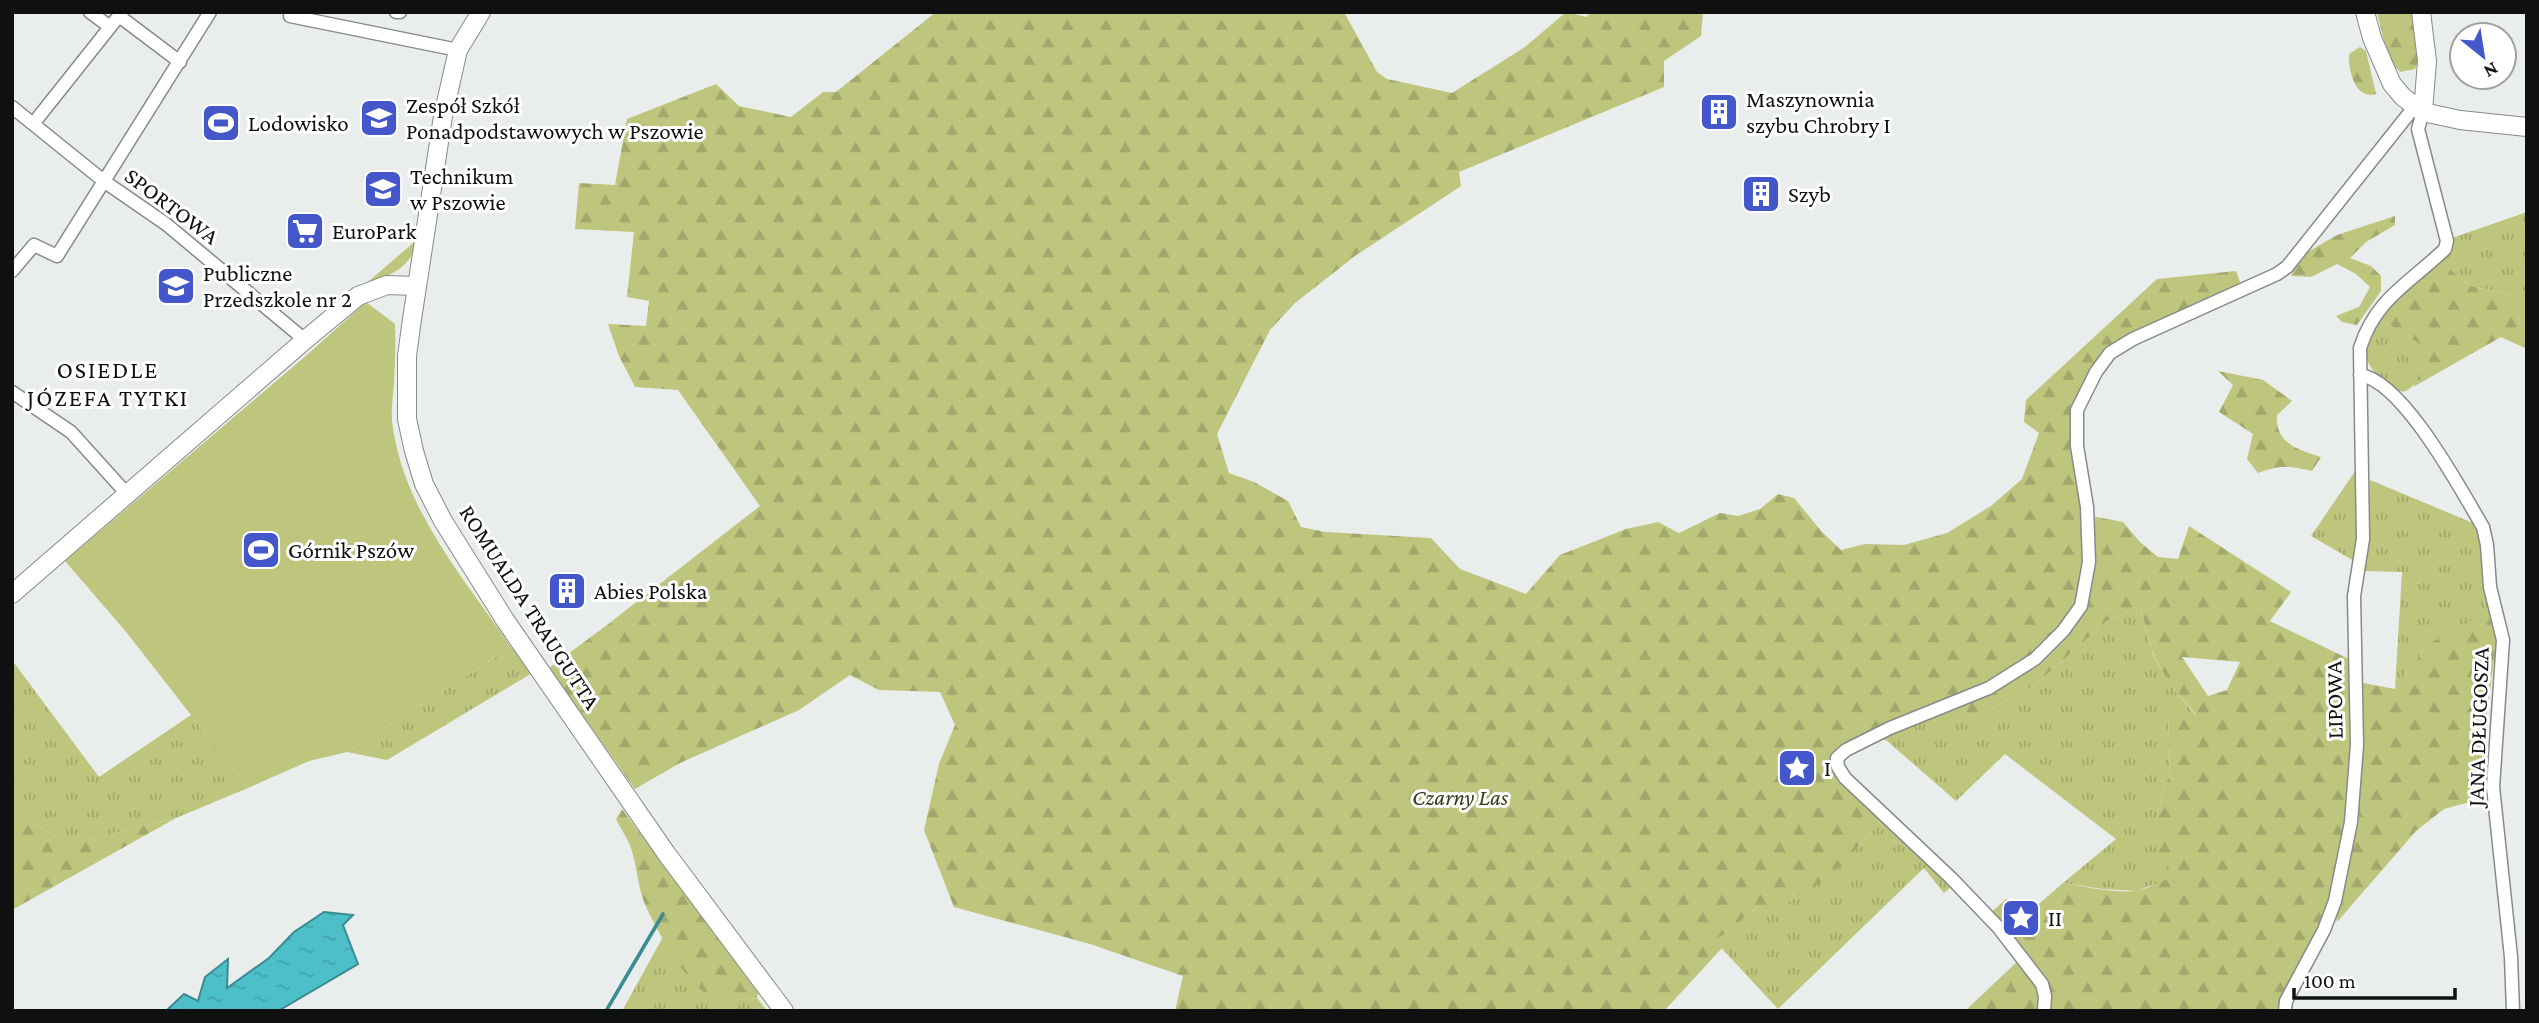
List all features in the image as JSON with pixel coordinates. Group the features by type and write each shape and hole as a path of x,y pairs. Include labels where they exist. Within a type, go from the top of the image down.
{"street":[{"path":"90,12 110,27"},
{"path":"12,271 34,245 57,256 210,12"},
{"name":"ROMUALDA TRAUGUTTA","path":"481,12 458,50 443,116 417,286 407,356 407,419 414,451 425,484 443,521 505,620 666,853 784,1011"},
{"path":"2365,12 2377,50 2392,84 2419,109 2460,120 2527,127"},
{"path":"2360,375 2360,348 2381,305 2445,249 2447,241 2418,129 2427,61 2421,12"},
{"path":"33,124 120,14 180,62"},
{"path":"290,16 458,50"},
{"path":"2397,90 2416,78 2427,61"},
{"name":"SPORTOWA","path":"12,107 105,182 166,224 305,340"},
{"path":"2044,1011 2045,996 2042,984 2010,941 1951,878 1845,778 1837,758 1846,750 1890,728 1989,688 2035,659 2063,631 2081,606 2089,562 2087,508 2077,446 2077,410 2096,372 2110,353 2133,339 2277,274 2287,267 2419,109"},
{"path":"12,594 305,340 366,292 393,284 417,286"},
{"name":"LIPOWA","path":"2285,1011 2286,1001 2324,930 2334,901 2351,822 2357,745 2354,596 2363,539 2360,375"},
{"name":"JANA DŁUGOSZA","path":"2360,375 2370,377 2400,402 2419,425 2483,527 2490,587 2503,640 2493,787 2511,957 2513,1011"},
{"path":"12,392 71,432 128,494"}],"green space":[{"name":"Czarny Las","path":"936,12 1344,12 1377,72 1387,79 1452,93 1525,47 1566,12 1586,17 1592,12 1703,12 1701,36 1664,61 1664,87 1459,172 1461,186 1355,256 1295,303 1270,330 1217,434 1229,473 1254,482 1288,501 1301,527 1325,532 1431,538 1460,569 1526,594 1560,555 1626,529 1658,522 1679,533 1720,513 1738,516 1760,509 1778,494 1794,498 1841,550 1865,544 1904,545 1947,533 1991,506 2022,479 2039,433 2024,422 2026,400 2157,279 2236,271 2240,282 2235,289 2129,338 2100,355 2076,410 2088,562 2080,606 2063,631 1989,688 1846,750 1838,767 1884,816 1828,877 1783,904 1757,908 1721,937 1714,939 1722,948 1664,1011 1175,1011 1183,976 1090,944 954,907 924,830 939,764 955,725 940,692 879,690 850,675 799,710 680,763 635,789 549,668 760,506 678,390 635,387 619,356 608,324 646,326 649,301 627,297 634,232 575,229 579,183 615,185 627,119 716,84 739,106 791,117 823,92 836,92"},
{"path":"2377,12 2415,12 2419,60 2415,69 2400,72 2388,59"},
{"path":"2360,47 2366,51 2376,94 2363,93 2354,82 2349,54"},
{"path":"2527,212 2527,290 2513,295 2471,286 2441,262 2448,255 2452,238"},
{"path":"2395,216 2395,225 2366,242 2350,258 2371,266 2381,276 2381,291 2357,325 2342,322 2336,316 2359,307 2370,287 2356,274 2337,264 2311,277 2291,276 2299,257 2337,235"},
{"path":"419,238 404,265 362,287"},
{"path":"2441,262 2471,286 2513,295 2527,290 2527,349 2501,337 2413,387 2431,351 2380,319 2390,302"},
{"name":"Górnik Pszów","path":"366,302 395,324 392,421 398,453 408,483 437,540 511,647 347,752 309,761 248,788 127,633 65,561"},
{"path":"2380,319 2431,351 2414,385 2405,391 2392,388 2378,377 2365,354 2367,341"},
{"path":"2218,371 2263,380 2292,401 2277,415 2277,425 2284,439 2290,444 2321,457 2312,471 2285,467 2258,473 2247,459 2253,434 2219,412 2233,385"},
{"path":"2358,467 2356,562 2311,536"},
{"path":"2370,480 2473,523 2481,538 2497,636 2487,613 2428,644 2395,689 2402,572 2365,571"},
{"path":"2091,516 2123,522 2140,542 2158,557 2178,559 2189,526 2291,592 2270,621 2349,659 2350,774 2358,682 2395,689 2428,644 2487,612 2497,636 2484,738 2485,798 2444,809 2416,831 2337,922 2347,862 2288,1011 1965,1011 2022,957 1987,916 2006,899 2019,912 2033,909 2063,883 2136,891 2167,879 2179,878 2157,856 2155,821 2170,771 2168,714 2196,715 2167,680 2153,653 2140,607 2107,621 2035,685 1985,712 1934,723 1937,716 1985,696 2049,656 2080,618 2089,602","holes":["2182,657 2240,662 2227,690 2208,696"]},
{"path":"2140,607 2153,654 2167,680 2196,716 2168,715 2170,771 2155,821 2180,879 2138,891 2063,883 2116,839 2005,754 1956,801 1886,740 1878,740 1937,716 1935,722 1985,712 2035,685 2107,621"},
{"path":"511,647 534,672 387,760 347,752"},
{"path":"12,660 99,777 191,715 248,788 176,818 69,844 12,811"},
{"path":"622,809 758,993 757,998 730,1000 713,997 703,992 682,969 653,921 642,896 629,843 616,819"},
{"path":"12,811 69,844 176,818 12,910"},
{"path":"1880,821 1953,885 1944,893 1924,868 1778,1009 1713,939 1726,933 1757,908 1787,902 1816,885 1849,857"},
{"path":"663,937 691,980 741,1000 757,998 767,1011 622,1011"}],"water":[{"path":"324,912 353,915 343,925 358,964 278,1011 166,1011 184,994 198,1001 205,977 228,959 227,988 269,958 294,932"}],"waterway":[{"path":"606,1011 663,914"}],"place":[{"name":"Maszynownia szybu Chrobry I","path":"1719,112"},
{"name":"Zespół Szkół Ponadpodstawowych w Pszowie","path":"379,118"},
{"name":"Lodowisko","path":"221,123"},
{"name":"Technikum w Pszowie","path":"383,189"},
{"name":"Szyb","path":"1761,194"},
{"name":"EuroPark","path":"305,231"},
{"name":"Publiczne Przedszkole nr 2","path":"176,286"},
{"name":"Górnik Pszów","path":"261,550"},
{"name":"Abies Polska","path":"567,591"},
{"name":"I","path":"1797,768"},
{"name":"II","path":"2021,918"}],"district":[{"name":"OSIEDLE JÓZEFA TYTKI","path":"108,383"}]}
